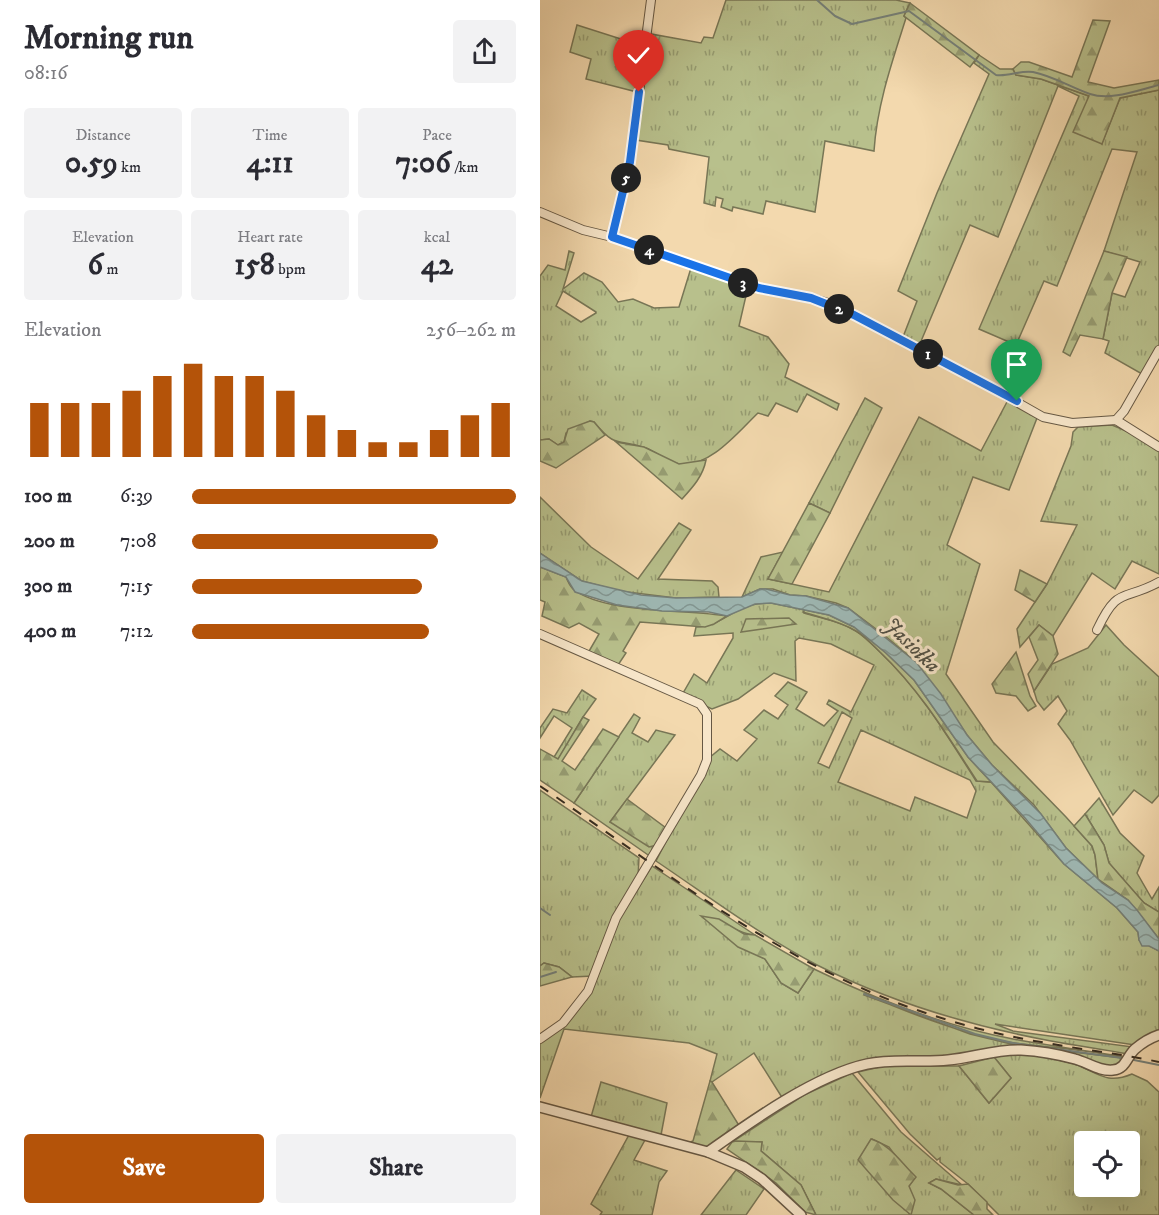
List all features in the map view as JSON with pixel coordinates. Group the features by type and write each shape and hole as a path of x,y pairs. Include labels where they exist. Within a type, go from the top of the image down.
{"street":[{"path":"612,237 630,162 651,0"},
{"path":"540,212 583,230 612,237 759,288 828,303 986,384 1043,417 1072,423 1116,420 1159,447"},
{"path":"1116,420 1124,411 1159,350"},
{"path":"1097,630 1112,602 1122,595 1159,582"},
{"path":"540,634 700,704 708,714 707,760 700,775 616,918 588,991 558,1028 540,1039"},
{"path":"708,1152 800,1092 833,1076 866,1064 888,1061 942,1061 1019,1050 1047,1052 1112,1071 1123,1065 1133,1050 1159,1035"},
{"path":"540,1107 708,1152 744,1167 762,1179 801,1215"}],"green space":[{"path":"726,0 896,0 910,3 904,16 906,18 882,100 874,151 825,141 815,212 766,201 763,214 733,207 732,211 721,207 723,199 716,197 715,206 704,203 709,157 669,149 668,145 636,140 651,34 701,43 704,37 713,38"},
{"path":"910,3 979,55 970,67 904,16"},
{"path":"1093,20 1110,21 1088,82 1114,88 1159,80 1159,90 1120,98 1102,144 1073,132 1089,96 1041,79 1016,75 1013,69 1021,62 1029,62 1072,77"},
{"path":"577,25 643,46 637,92 586,79 591,59 570,52"},
{"path":"979,55 1000,69 1013,69 1016,75 1041,79 1089,96 1102,143 1120,98 1159,90 1159,345 1142,374 1105,353 1109,341 1103,339 1112,293 1125,297 1140,262 1104,251 1137,152 1112,149 1057,286 1044,281 1016,345 979,329 1079,96 1058,86 998,237 970,225 919,346 903,337 917,301 898,291 937,193 989,74 974,63"},
{"path":"569,251 574,253 563,289 584,273 602,282 618,302 633,299 654,308 679,307 691,268 748,287 739,326 768,337 789,364 785,377 839,404 837,410 807,394 797,412 776,403 768,416 758,413 723,447 701,461 690,464 675,463 646,448 613,440 590,421 566,433 564,442 558,445 549,439 540,440 540,276 548,265 565,270","holes":["563,291 596,312 581,322 556,306"]},
{"path":"1104,251 1127,257 1112,293 1103,339 1080,335 1070,356 1063,352"},
{"path":"865,398 882,408 830,513 809,503"},
{"path":"1008,400 1037,418 1009,490 973,477 947,545 980,564 946,674 993,742 1092,846 1098,879 1066,848 1034,805 992,765 967,735 916,662 884,635 848,608 836,603 790,595 773,589 760,589 742,597 761,557 783,552 768,579 829,592 919,417 981,451"},
{"path":"590,421 594,422 605,435 556,468 540,461 540,440 549,439 558,445 564,442 568,429"},
{"path":"1112,425 1131,433 1159,452 1159,574 1132,561 1115,589 1092,573 1053,636 1039,625 1020,647 1017,629 1047,584 1077,525 1041,521 1071,446 1073,432 1078,427"},
{"path":"616,442 644,447 679,464 706,460 705,466 694,486 682,499"},
{"path":"540,497 591,547 638,579 679,523 691,530 658,579 712,581 718,587 719,597 676,598 619,591 582,581 540,553"},
{"path":"809,503 830,513 792,584 768,579"},
{"path":"540,567 566,577 573,589 605,603 625,607 727,616 705,627 640,622 623,651 626,653 618,665 588,653 599,634 579,623 569,628 542,616 545,602 540,600"},
{"path":"1020,570 1047,584 1035,602 1015,590"},
{"path":"771,603 805,610 804,613 844,625 866,638 920,697 976,781 991,782 1064,864 1117,908 1138,932 1139,940 1159,951 1159,1032 1135,1045 995,1024 1013,1031 1133,1047 1128,1054 991,1028 931,1011 873,990 796,954 755,929 656,861 709,758 720,749 737,761 757,739 744,730 764,710 778,719 788,705 775,696 788,682 807,692 796,709 824,726 838,711 827,704 829,700 851,712 874,665 831,644 799,638 795,641 796,681 774,673 738,699 712,709 682,695 694,674 707,683 733,638 733,633 694,636 696,627 715,623 746,607","holes":["842,712 852,718 829,768 818,763","861,730 970,780 976,791 967,818 915,797 910,811 838,782"]},
{"path":"805,610 829,615 854,627 886,653 914,680 968,757 991,782 977,781 920,697 868,641 850,628 803,612"},
{"path":"789,618 796,624 741,632 746,619"},
{"path":"1039,625 1053,636 1058,654 1034,691 1028,674 1038,660 1029,637"},
{"path":"1106,625 1159,677 1159,795 1152,803 1134,790 1113,815 1070,740 1058,724 1067,711 1058,696 1044,710 1037,701 1034,691 1052,664 1088,648"},
{"path":"1016,652 1030,696 1036,706 1028,711 1016,696 996,693 992,684"},
{"path":"582,690 596,699 558,760 554,757 572,728 554,716 540,738 540,728 553,709 567,713"},
{"path":"634,714 640,718 632,733 648,742 656,730 675,735 610,822 657,845 651,857 574,803"},
{"path":"583,717 589,720 562,761 575,770 603,729 619,737 574,803 540,780 540,749 558,759"},
{"path":"540,790 639,858 638,877 593,976 572,977 559,967 544,963 540,966"},
{"path":"1099,798 1120,833 1144,856 1137,873 1152,899 1159,887 1159,912 1144,903 1109,863 1104,845 1085,814"},
{"path":"627,799 666,828 657,845 649,847 610,822"},
{"path":"1085,814 1104,845 1109,863 1144,903 1159,912 1159,939 1128,900 1098,879 1092,846 1074,826"},
{"path":"652,866 755,935 702,917 765,959 781,983 798,993 814,969 886,1001 962,1027 1013,1039 1126,1057 1123,1062 1109,1068 1034,1048 951,1057 893,1057 783,1099 754,1053 712,1082 710,1081 717,1054 689,1043 564,1029 540,1098 540,1041 579,1007 619,919","holes":["958,1030 996,1040 1123,1058 1015,1045 970,1034"]},
{"path":"701,916 719,919 744,934 755,935 814,969 798,993 781,983 765,959 738,947"},
{"path":"544,963 559,967 572,977 540,986 540,966"},
{"path":"1011,1054 1048,1058 1080,1066 1107,1078 1132,1074 1147,1081 1159,1092 1159,1215 999,1215 968,1184 940,1162 940,1158 937,1160 910,1134 858,1072 884,1066 959,1066 989,1103 1011,1078 994,1057"},
{"path":"994,1057 1011,1078 989,1103 959,1066"},
{"path":"852,1073 901,1132 962,1185 936,1179 929,1183 941,1189 974,1215 911,1215 909,1186 915,1177 889,1147 872,1139 868,1146 910,1215 816,1215 801,1185 761,1151 762,1142 732,1142 804,1095"},
{"path":"710,1081 740,1127 704,1148 688,1143 693,1141"},
{"path":"601,1082 667,1103 661,1135 591,1117"},
{"path":"629,1135 645,1140 634,1160 667,1171 659,1182 652,1215 600,1215 602,1212 591,1204"},
{"path":"871,1139 890,1150 916,1177 909,1186 915,1200 911,1215 893,1200 858,1160"},
{"path":"732,1142 762,1142 761,1151 801,1185 816,1215 805,1212 776,1183 727,1149"},
{"path":"736,1170 764,1189 746,1215 701,1215"},
{"path":"936,1179 958,1185 968,1184 987,1202 987,1209 993,1215 974,1215 941,1189 929,1183"}],"water":[{"path":"540,553 582,581 641,595 676,598 742,597 760,589 766,589 806,596 848,608 916,662 941,694 967,735 992,765 1041,814 1066,848 1102,883 1128,900 1137,910 1159,939 1159,951 1149,946 1142,946 1138,932 1117,908 1064,864 968,757 914,680 854,627 829,615 771,603 755,604 727,616 709,612 662,611 617,605 575,592 566,577 540,567"}],"waterway":[{"path":"817,0 835,16 852,24 909,11 996,75 1033,72 1098,96 1124,94 1159,85"},
{"path":"540,908 550,915"},
{"path":"540,977 556,972"},
{"path":"864,994 975,1034 1013,1043 1122,1058"},
{"path":"1134,1060 1159,1065"}],"railway":[{"path":"540,786 720,910 814,965 863,989 914,1009 980,1029 1159,1062"}],"route":[{"path":"639,92 630,162 612,237 759,288 828,303 1017,401"}],"water label":[{"name":"Jasiołka","path":"913,644"}]}
